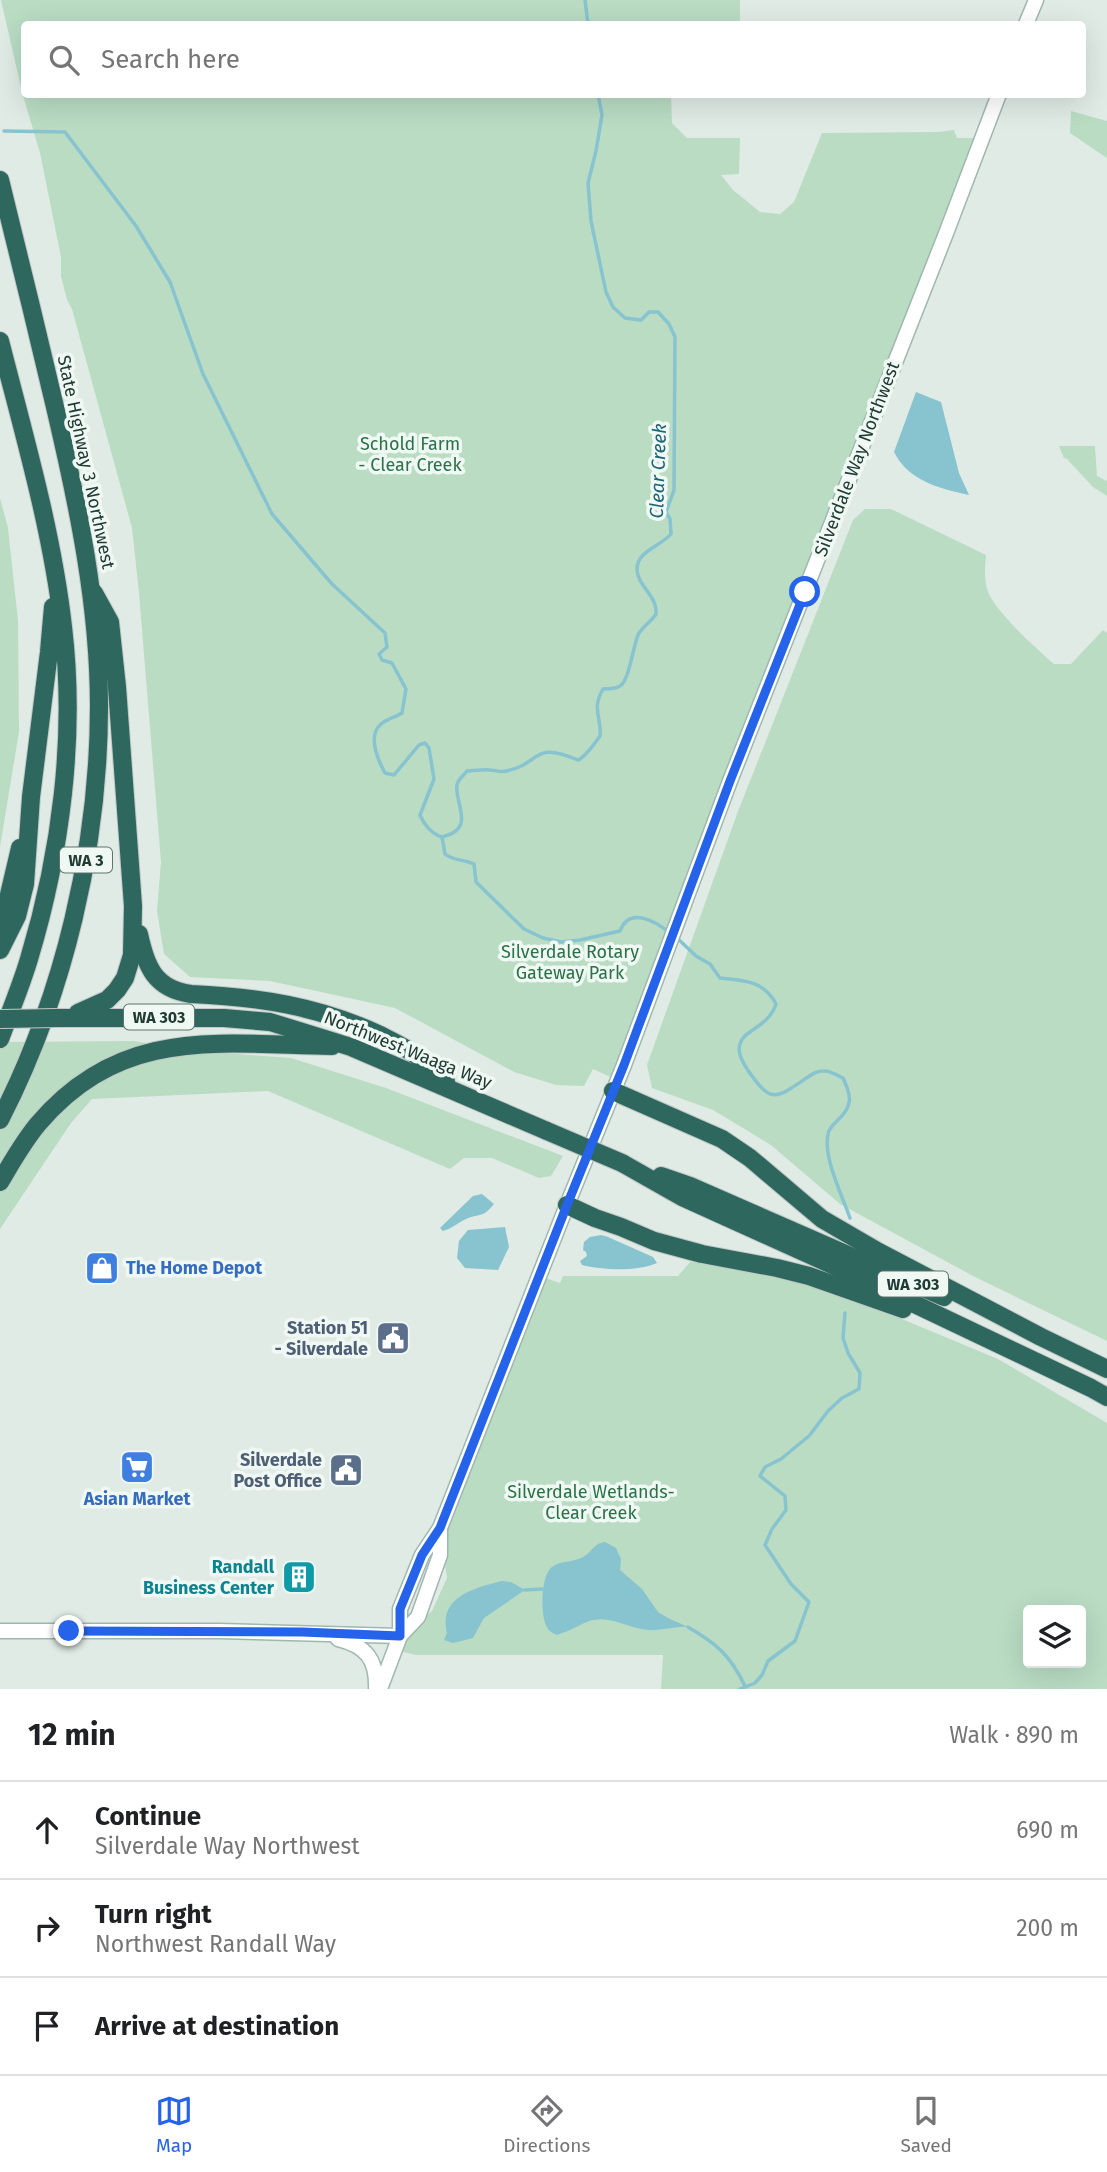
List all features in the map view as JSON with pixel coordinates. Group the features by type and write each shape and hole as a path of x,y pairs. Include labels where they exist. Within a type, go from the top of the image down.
{"highway":[{"name":"State Highway 3 Northwest","path":"0,180 74,488 90,586 99,705 96,777 86,857 71,929 56,981 23,1072 0,1120"},
{"name":"WA 3","path":"0,341 44,513 63,626 66,674 66,745 60,813 45,900 32,950 0,1038"},
{"path":"0,950 16,916 25,884 31,797 49,652 54,572"},
{"path":"0,1007 8,1019 57,1018 97,1010 117,990 131,964 133,906 110,621 90,586"},
{"path":"0,923 31,797"},
{"path":"133,906 147,964 156,978 166,986 191,994 291,1004 339,1017 421,1058 454,1090"},
{"name":"Northwest Waaga Way","path":"97,1010 251,1019 288,1026 351,1047 622,1163"},
{"path":"0,1182 22,1144 54,1107 68,1093 101,1070 121,1061 156,1049 193,1044 351,1047"},
{"path":"612,1091 722,1139 750,1158 822,1219 1041,1337"},
{"name":"WA 303","path":"622,1163 690,1186 863,1263 1041,1337 1107,1369"},
{"name":"WA 303","path":"622,1163 682,1197 993,1340 1107,1397"},
{"path":"567,1205 654,1241 702,1254 809,1276 993,1340"}],"main road":[{"path":"1027,21 1036,0"},
{"name":"Silverdale Way Northwest","path":"378,1689 400,1636 400,1609 422,1555 440,1528 997,98"},
{"path":"0,1631 302,1632 400,1636"},
{"path":"302,1632 359,1646 373,1665 378,1689"}],"green space":[{"name":"Schold Farm - Clear Creek","path":"1,0 740,0 740,21 21,21 21,88"},
{"name":"Schold Farm - Clear Creek","path":"24,98 671,98 672,123 687,138 740,138 739,174 721,175 733,190 760,212 780,214 794,202 822,133 954,130 957,138 982,138 617,1080 593,1069 584,1086 556,1085 514,1072 395,1008 270,981 190,977 164,954 157,911 161,862 132,528 61,276 61,257 40,153"},
{"path":"1071,111 1107,121 1107,158 1070,133"},
{"path":"1059,446 1095,446 1097,476 1107,481 1107,496 1093,487 1064,458"},
{"path":"0,498 8,528 18,621 19,732 0,847"},
{"path":"865,509 891,509 986,555 985,580 991,598 1016,628 1054,664 1071,664 1103,630 1107,633 1107,1341 975,1277 840,1204 771,1145 713,1110 652,1088 647,1065 737,814 853,520"},
{"path":"134,1041 195,1051 291,1058 386,1088 563,1156 551,1176 539,1178 492,1158 464,1158 450,1169 268,1091 92,1099 71,1123 0,1229 0,1042"},
{"name":"Silverdale Wetlands- Clear Creek","path":"690,1262 761,1270 830,1289 998,1359 1107,1423 1107,1689 661,1689 663,1655 416,1655 395,1650 400,1636 432,1611 447,1578 440,1528 540,1276 560,1283 563,1276 678,1276"}],"water":[{"path":"916,392 941,402 959,473 969,495 916,477 900,462 894,452"},
{"path":"482,1194 494,1204 486,1212 446,1230 440,1228 473,1196"},
{"path":"505,1227 509,1247 498,1270 465,1268 457,1258 459,1241 468,1230"},
{"path":"601,1235 653,1257 657,1263 620,1269 582,1265 580,1261 587,1256 583,1250 584,1242 590,1237"},
{"path":"605,1542 616,1548 621,1559 620,1570 642,1589 658,1612 688,1627 649,1630 600,1619 557,1635 549,1630 545,1624 543,1607 543,1588 548,1572 563,1562 583,1557 598,1544"},
{"path":"502,1581 511,1582 525,1590 484,1618 473,1638 453,1643 444,1640 448,1611 453,1603 470,1591"}],"waterway":[{"name":"Clear Creek","path":"585,0 588,21"},
{"name":"Clear Creek","path":"442,837 459,828 462,815 457,785 467,771 504,772 518,768 544,753 563,754 578,760 587,753 600,736 597,708 603,689 616,688 623,683 638,635 656,614 654,602 640,581 637,569 645,553 671,534 670,519 666,512 674,490 675,337 669,324 658,312 649,312 641,320 625,318 613,307 606,292 591,221 588,183 602,115 599,98"},
{"path":"4,131 65,132 136,226 170,282 203,374 272,514 332,584 385,633 387,647 379,654 382,660 392,663 406,689 402,713 383,722 377,729 374,741 377,755 385,773 394,775 419,745 425,743 429,748 434,779 420,815 429,829 442,837"},
{"name":"Clear Creek","path":"442,837 445,854 474,864 476,882 524,929 543,938 561,942 620,931 624,923 636,917 657,924 670,933"},
{"name":"Clear Creek","path":"676,937 696,956 710,964 720,978 753,983 766,991 776,1004 768,1018 746,1035 739,1047 744,1063 762,1089 775,1095 781,1094 821,1071 843,1078 849,1096 848,1106 829,1130 827,1144 838,1188 850,1218"},
{"name":"Clear Creek","path":"740,1689 755,1683 768,1661 795,1641 809,1602 791,1584 765,1545 772,1529 786,1510 785,1496 760,1476 765,1467 781,1459 809,1436 842,1398 859,1389 860,1373 843,1338 845,1313"},
{"path":"525,1590 542,1589"},
{"path":"688,1627 722,1651 745,1686"}],"place":[{"name":"The Home Depot","path":"102,1268"},
{"name":"Station 51 - Silverdale","path":"393,1338"},
{"name":"Asian Market","path":"137,1467"},
{"name":"Silverdale Post Office","path":"346,1470"},
{"name":"Randall Business Center","path":"299,1577"}],"route":[{"path":"69,1631 302,1632 400,1636 400,1609 422,1555 440,1528 624,1065 730,781 805,592"}],"park label":[{"name":"Silverdale Rotary Gateway Park","path":"570,962"}]}
